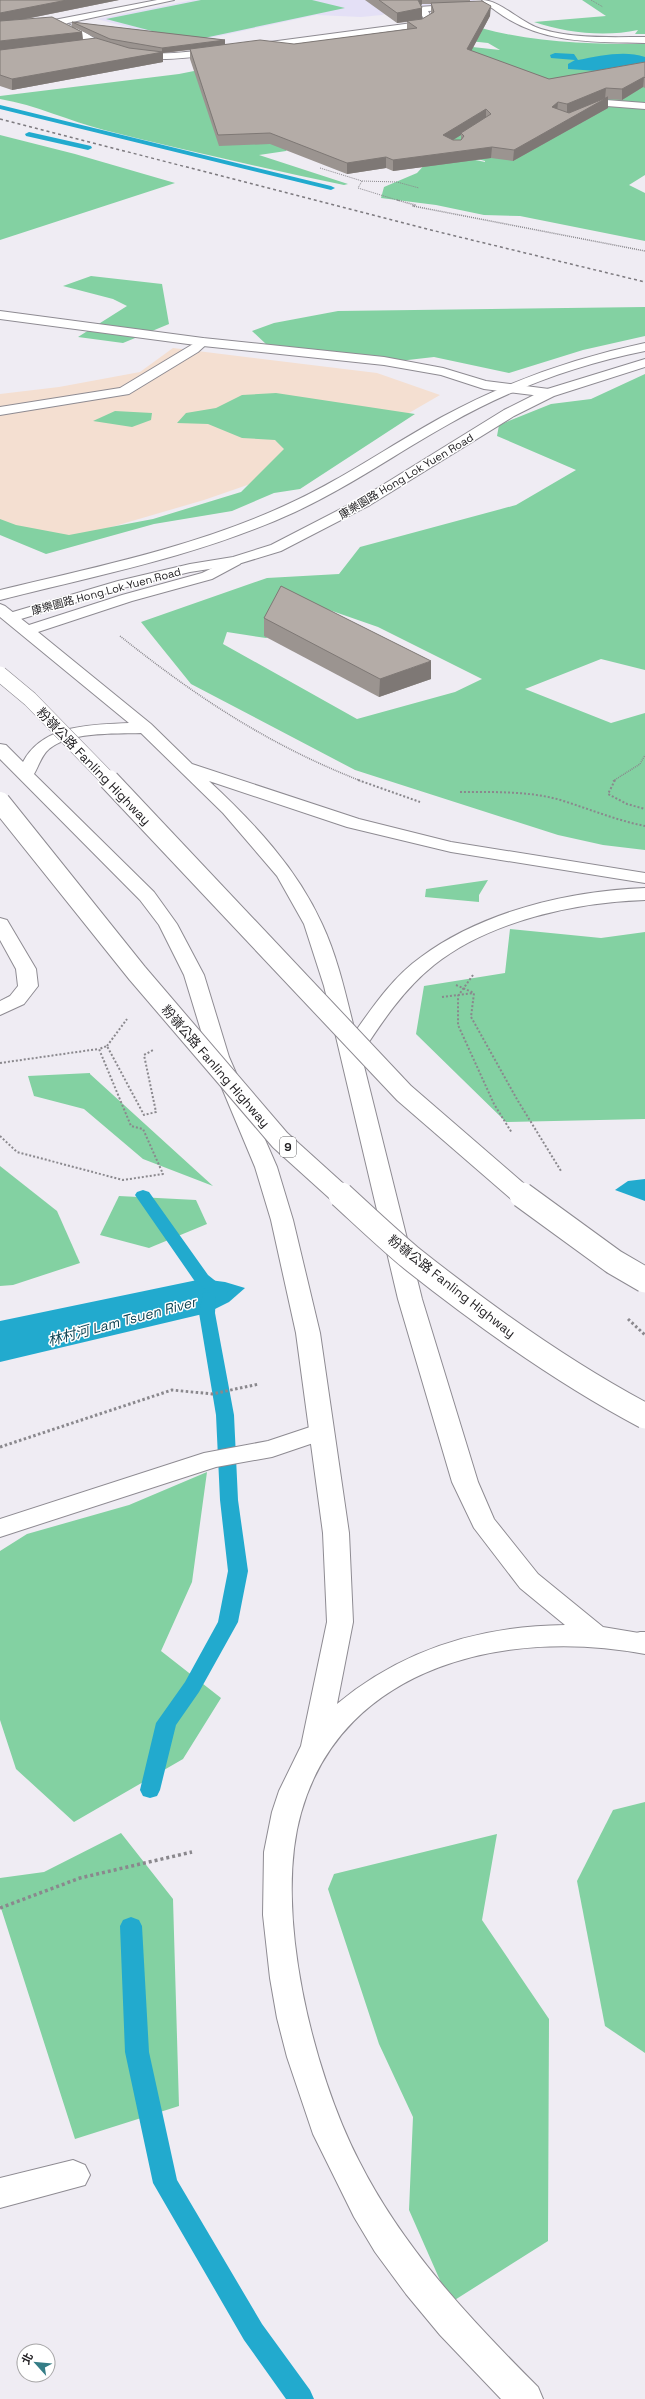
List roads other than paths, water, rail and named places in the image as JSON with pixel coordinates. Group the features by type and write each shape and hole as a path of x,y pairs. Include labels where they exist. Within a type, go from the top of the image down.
{"main road":[{"path":"122,0 145,5"},
{"path":"0,27 54,23 170,0"},
{"path":"486,0 516,21 541,31 583,37 645,40"},
{"path":"242,48 422,24 429,20 422,9 494,6"},
{"path":"54,23 98,44 130,54 162,58 227,50"},
{"path":"82,46 98,44"},
{"path":"574,116 606,103 645,106"},
{"path":"0,315 203,342 384,361 511,389 549,393"},
{"path":"0,411 124,391 194,349 203,342"},
{"name":"康樂園路 Hong Lok Yuen Road","path":"0,595 163,554 264,520 331,490 445,421 511,389 586,362 645,347"},
{"name":"康樂園路 Hong Lok Yuen Road","path":"4,615 190,568 235,561 276,548 366,502 482,429 549,393 645,363"},
{"path":"28,630 127,598 207,576 235,561"},
{"path":"4,615 28,630 145,728 229,809 285,874 313,924 334,986 410,1299 465,1482 483,1522 530,1581 597,1637"},
{"name":"粉嶺公路 Fanling Highway","path":"0,674 30,699 124,796 404,1093 527,1199 614,1262 645,1280"},
{"path":"25,775 42,747 67,735 145,728"},
{"path":"0,749 147,896 168,924 194,975 219,1057 266,1167 282,1220 308,1333 336,1533 340,1622 315,1747"},
{"path":"183,766 353,823 436,843 645,878"},
{"name":"粉嶺公路 Fanling Highway","path":"0,802 137,973 280,1140 410,1257 497,1323 604,1394 645,1416"},
{"path":"351,1053 388,999 427,961 468,936 516,917 571,902 620,895 645,894"},
{"path":"0,924 26,969 28,986 17,1000 0,1009"},
{"path":"0,1528 213,1459 272,1449 322,1431"},
{"path":"525,2399 484,2358 432,2300 387,2242 345,2169 315,2098 295,2036 282,1964 276,1898 277,1851 284,1814 295,1786 315,1747 352,1705 398,1673 440,1654 488,1641 536,1636 597,1637 643,1643"},
{"path":"0,2192 73,2175"}],"water":[{"path":"555,53 574,54 578,60 612,54 629,54 645,57 645,62 598,71 568,69 568,64 575,60 551,58 550,55"},
{"path":"645,1179 645,1201 615,1190 628,1181"},
{"name":"林村河 Lam Tsuen River","path":"202,1279 225,1282 245,1288 229,1302 207,1313 0,1362 0,1321"}],"waterway":[{"path":"0,107 331,188"},
{"path":"29,134 88,148"},
{"path":"143,1195 202,1279 220,1291"},
{"path":"150,1790 166,1723 192,1687 228,1622 238,1571 229,1500 225,1415 207,1313 209,1297"},
{"path":"131,1926 137,2052 165,2183 253,2332 301,2399"}],"railway":[{"path":"0,119 443,233 645,282"}]}
